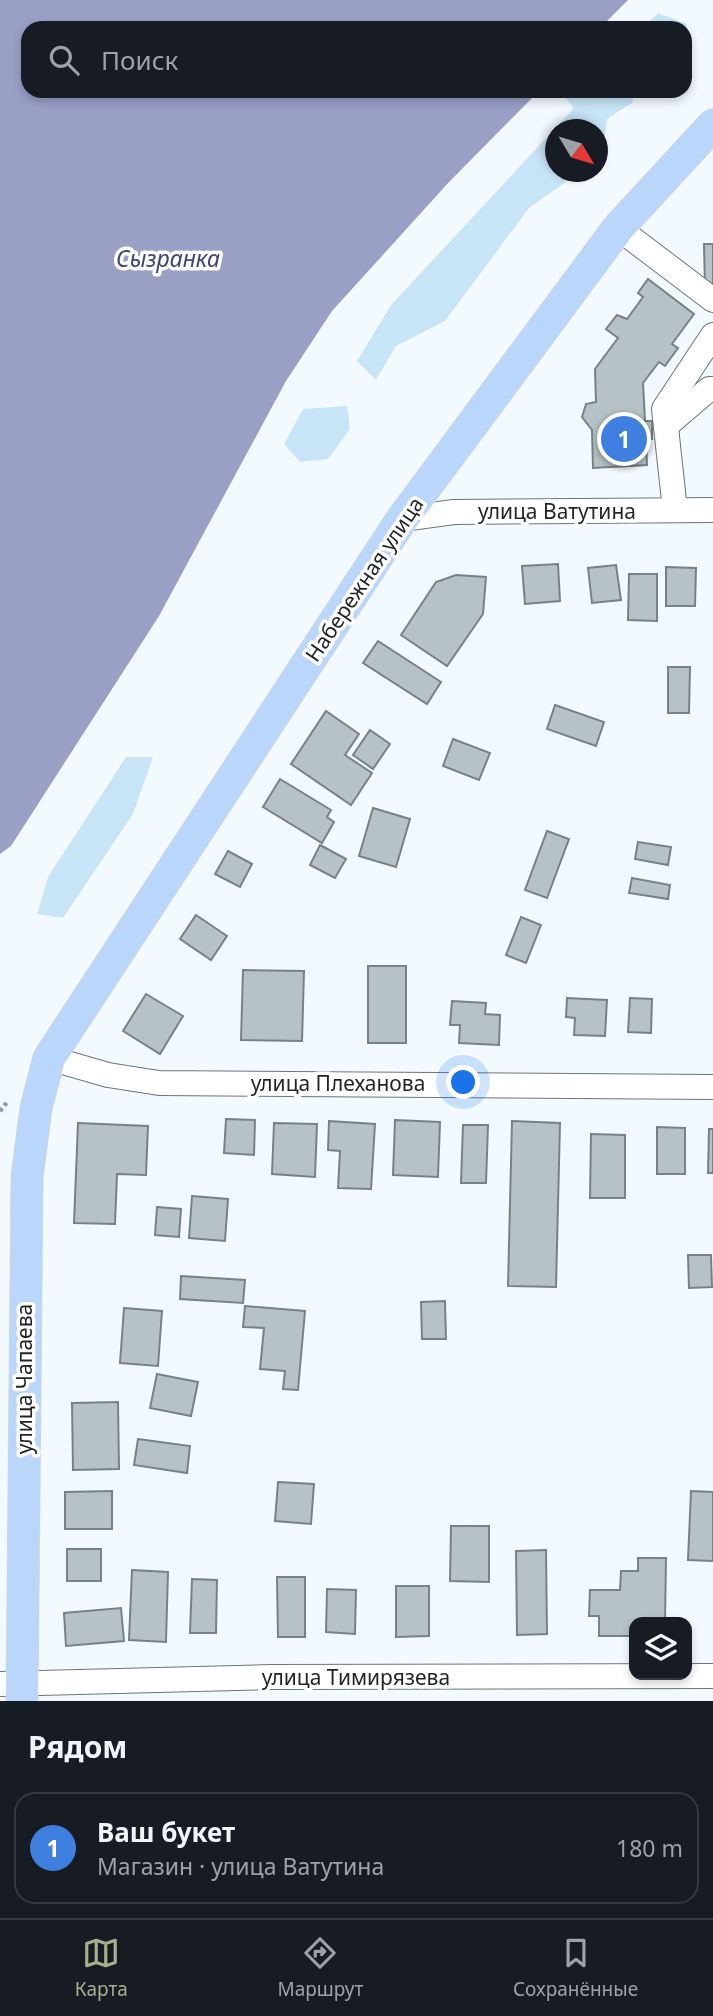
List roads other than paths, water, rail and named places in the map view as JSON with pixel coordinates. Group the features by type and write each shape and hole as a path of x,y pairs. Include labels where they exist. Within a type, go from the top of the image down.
{"main road":[{"name":"Набережная улица","path":"49,1058 402,519 618,228 713,125"},
{"name":"улица Чапаева","path":"15,1689 27,1177 36,1108 49,1058"}],"street":[{"path":"618,228 713,300"},
{"path":"675,510 664,409 713,335"},
{"path":"666,426 709,389 713,389"},
{"name":"улица Ватутина","path":"402,519 454,512 713,510"},
{"name":"улица Плеханова","path":"49,1058 108,1075 159,1083 713,1087"},
{"name":"улица Тимирязева","path":"15,1689 272,1677 713,1676"}],"water":[{"name":"Сызранка","path":"0,0 628,0 607,21 21,21 21,98 532,98 449,182 332,311 286,381 159,616 11,846 0,854"}],"place":[{"name":"Ваш букет","path":"624,439"}]}
